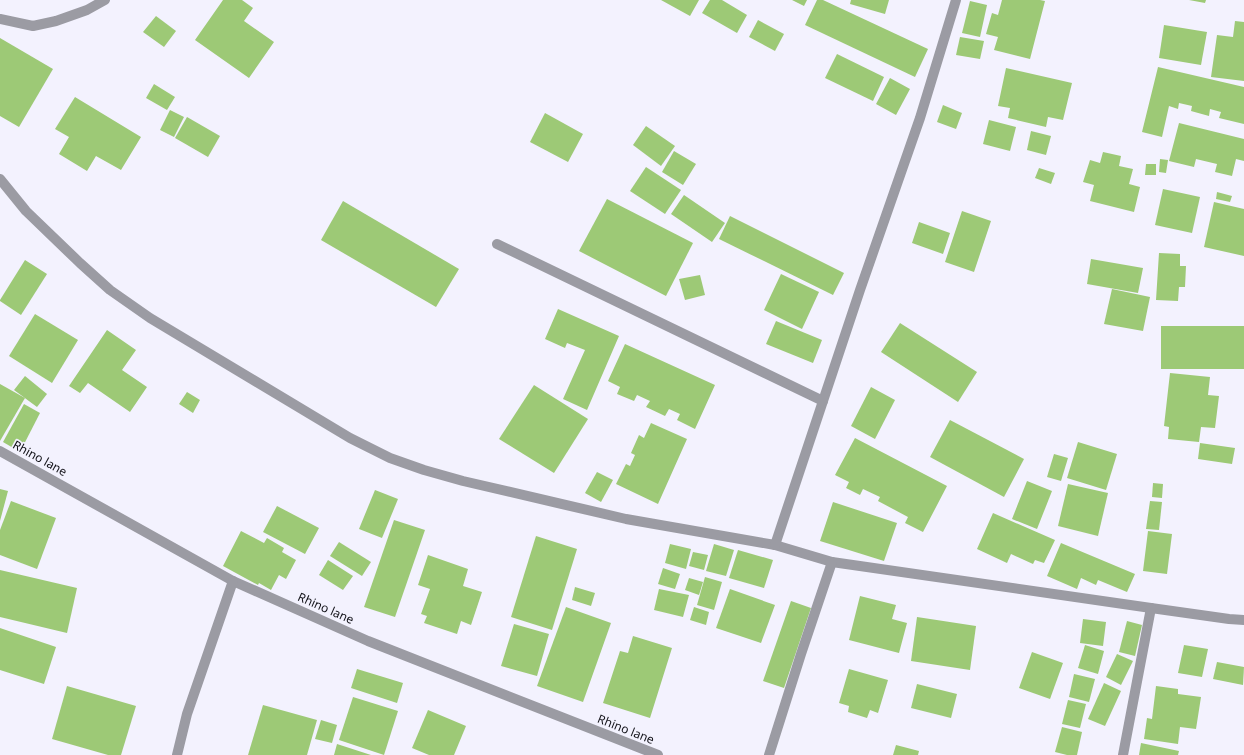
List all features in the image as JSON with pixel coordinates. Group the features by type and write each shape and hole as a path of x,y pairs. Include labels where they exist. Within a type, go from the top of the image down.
{"street":[{"path":"0,19 32,26 56,21 87,10 105,0"},
{"path":"775,545 920,118 956,0"},
{"path":"0,179 26,211 80,264 110,290 150,318 350,438 390,458 424,470 463,481 626,519 775,545 832,562 1244,620"},
{"path":"497,244 823,401"},
{"name":"Rhino lane","path":"0,451 233,581 368,641 658,755"},
{"path":"769,755 832,562"},
{"path":"177,755 187,714 233,581"},
{"path":"1124,755 1151,608"}],"building":[{"path":"223,0 242,0 253,8 244,21 274,42 249,78 195,40"},
{"path":"661,0 699,0 690,16"},
{"path":"710,0 722,0 747,15 737,33 702,13"},
{"path":"792,0 807,0 804,6"},
{"path":"817,0 823,0 928,49 915,77 805,25"},
{"path":"851,0 889,0 885,14 850,4"},
{"path":"1002,0 1045,1 1030,59 994,50 998,37 986,34 992,13 998,15"},
{"path":"1189,0 1206,0 1205,3"},
{"path":"970,1 987,5 980,37 962,33"},
{"path":"156,16 176,31 164,47 143,32"},
{"path":"758,20 784,34 775,51 749,37"},
{"path":"1235,21 1244,22 1244,81 1211,77 1217,35 1233,37"},
{"path":"1164,25 1207,32 1201,65 1159,58"},
{"path":"960,37 984,41 980,59 956,55"},
{"path":"0,38 53,69 19,127 0,116"},
{"path":"837,54 884,77 873,101 825,78"},
{"path":"1158,67 1244,87 1244,124 1219,118 1221,112 1210,109 1209,116 1191,111 1192,106 1179,103 1178,109 1169,106 1162,137 1142,132"},
{"path":"1006,68 1072,83 1063,120 1048,117 1046,127 1008,118 1010,108 998,106"},
{"path":"890,78 910,89 896,115 876,104"},
{"path":"154,84 175,97 167,110 146,98"},
{"path":"75,97 141,137 121,170 96,156 87,171 59,154 69,137 55,129"},
{"path":"943,105 962,113 956,129 937,122"},
{"path":"170,110 184,117 174,137 160,130"},
{"path":"545,113 583,134 568,162 530,142"},
{"path":"187,117 220,136 208,157 175,138"},
{"path":"989,120 1016,127 1010,151 983,144"},
{"path":"1179,123 1244,139 1244,161 1236,159 1232,176 1215,172 1217,164 1196,159 1194,167 1169,161"},
{"path":"646,126 675,146 661,166 633,145"},
{"path":"1031,131 1051,136 1046,155 1027,150"},
{"path":"674,151 696,164 683,185 662,172"},
{"path":"1103,152 1121,156 1119,166 1133,169 1129,184 1140,187 1134,212 1090,201 1094,185 1083,182 1090,160 1100,163"},
{"path":"1160,159 1168,160 1166,173 1159,172"},
{"path":"1146,164 1156,164 1156,175 1145,175"},
{"path":"646,167 681,190 665,214 630,191"},
{"path":"1039,168 1055,173 1051,184 1035,178"},
{"path":"1163,189 1200,197 1192,233 1155,225"},
{"path":"1217,192 1232,196 1230,202 1216,199"},
{"path":"684,195 725,223 712,242 671,214"},
{"path":"607,199 693,243 666,296 579,251"},
{"path":"343,201 459,269 436,307 321,240"},
{"path":"1214,202 1244,209 1244,256 1204,247"},
{"path":"962,211 991,221 974,272 945,262"},
{"path":"730,216 844,273 833,295 719,239"},
{"path":"919,222 950,233 943,254 912,243"},
{"path":"1159,253 1180,254 1180,266 1186,266 1185,287 1179,287 1178,301 1156,300"},
{"path":"1091,259 1143,268 1138,293 1087,284"},
{"path":"25,260 47,274 21,315 0,300"},
{"path":"781,274 819,292 802,329 764,310"},
{"path":"700,275 705,295 685,300 679,279"},
{"path":"1112,289 1150,297 1143,331 1104,324"},
{"path":"558,309 619,336 587,410 563,399 585,350 567,343 565,348 545,339"},
{"path":"35,314 78,340 52,383 9,356"},
{"path":"776,321 822,340 813,363 766,344"},
{"path":"900,323 977,372 958,402 881,352"},
{"path":"1161,326 1244,326 1244,369 1161,369"},
{"path":"107,330 136,350 122,370 147,387 130,412 88,383 80,393 69,386"},
{"path":"625,344 715,385 695,429 677,420 680,414 669,409 665,416 646,407 650,401 637,395 634,401 617,394 620,387 608,381"},
{"path":"1170,373 1210,377 1208,395 1219,396 1215,428 1201,427 1199,442 1168,439 1169,427 1164,426"},
{"path":"25,376 47,394 37,407 14,390"},
{"path":"0,384 25,398 0,441"},
{"path":"534,385 588,419 554,473 499,439"},
{"path":"871,387 895,400 875,439 851,426"},
{"path":"187,392 200,400 193,413 179,404"},
{"path":"24,404 40,413 20,452 3,442"},
{"path":"950,420 1024,459 1004,497 930,457"},
{"path":"651,423 687,439 658,504 616,484 626,464 630,466 635,455 631,453 639,435 644,438"},
{"path":"855,438 947,486 923,532 905,523 908,517 878,501 880,497 863,489 860,495 846,488 849,482 835,475"},
{"path":"1078,442 1117,454 1106,490 1067,478"},
{"path":"1200,443 1235,448 1232,464 1198,459"},
{"path":"1054,454 1068,458 1061,481 1047,477"},
{"path":"597,472 613,480 601,502 585,493"},
{"path":"1027,481 1052,491 1037,529 1012,519"},
{"path":"1153,483 1163,484 1162,498 1152,497"},
{"path":"1068,484 1108,493 1098,536 1058,526"},
{"path":"0,489 8,491 0,521"},
{"path":"375,490 398,499 382,538 359,529"},
{"path":"11,501 56,518 37,569 0,555 0,530"},
{"path":"1150,501 1162,502 1159,530 1146,529"},
{"path":"833,502 897,523 884,561 820,541"},
{"path":"277,506 319,528 305,554 263,532"},
{"path":"993,513 1055,540 1044,563 1035,560 1033,564 1011,554 1007,563 977,549"},
{"path":"394,520 425,530 395,617 364,607"},
{"path":"241,531 264,543 267,538 284,548 282,552 296,560 286,579 279,575 271,590 259,583 258,585 223,566"},
{"path":"1148,531 1172,534 1167,574 1143,571"},
{"path":"536,536 577,549 552,630 511,617"},
{"path":"339,542 371,562 362,576 330,556"},
{"path":"1061,543 1135,574 1127,592 1098,580 1096,585 1081,578 1077,589 1047,576"},
{"path":"670,544 691,549 686,569 665,563"},
{"path":"714,544 734,550 726,576 706,571"},
{"path":"738,550 773,560 764,588 729,578"},
{"path":"693,552 708,555 704,570 689,566"},
{"path":"428,555 468,569 463,586 482,592 471,625 461,621 457,634 424,623 427,616 421,614 430,589 418,585"},
{"path":"328,560 353,576 343,590 319,575"},
{"path":"663,568 680,574 675,589 658,584"},
{"path":"0,570 77,588 67,633 0,617"},
{"path":"705,577 722,582 714,610 697,605"},
{"path":"689,578 703,582 699,595 685,590"},
{"path":"575,587 595,593 591,606 572,600"},
{"path":"659,589 689,595 683,617 654,610"},
{"path":"730,589 775,605 761,643 716,628"},
{"path":"860,596 896,605 892,619 907,623 899,653 849,640"},
{"path":"791,601 811,608 784,688 763,681"},
{"path":"566,607 611,623 583,702 537,686"},
{"path":"694,607 709,612 706,625 690,620"},
{"path":"917,617 976,626 970,670 911,661"},
{"path":"1083,619 1106,622 1103,646 1080,643"},
{"path":"1127,621 1142,625 1135,656 1119,652"},
{"path":"514,624 549,634 537,676 501,666"},
{"path":"0,628 56,647 44,684 0,670"},
{"path":"633,636 672,648 650,718 603,703 620,651 628,653"},
{"path":"1085,645 1104,651 1098,674 1078,668"},
{"path":"1184,645 1208,649 1202,677 1178,673"},
{"path":"1032,652 1063,663 1050,699 1019,688"},
{"path":"1117,654 1133,661 1121,685 1106,677"},
{"path":"1217,662 1244,667 1243,685 1213,679"},
{"path":"357,669 403,683 397,703 351,688"},
{"path":"849,669 888,680 878,713 870,710 867,718 848,712 849,706 839,703"},
{"path":"1074,674 1095,679 1089,702 1069,697"},
{"path":"1104,683 1121,691 1105,726 1088,719"},
{"path":"917,684 957,694 951,718 911,708"},
{"path":"67,686 136,706 121,755 108,755 52,739"},
{"path":"1156,686 1178,689 1178,694 1201,697 1196,729 1180,727 1178,744 1144,739 1147,718 1152,719"},
{"path":"353,697 398,711 384,755 339,740"},
{"path":"1068,700 1086,704 1080,728 1062,724"},
{"path":"263,705 317,720 307,755 248,755"},
{"path":"428,710 466,726 454,755 429,755 412,748"},
{"path":"321,720 337,725 332,743 315,739"},
{"path":"1062,727 1082,732 1077,755 1067,755 1055,752"},
{"path":"1141,743 1179,751 1178,755 1139,755"},
{"path":"337,744 371,755 334,755"},
{"path":"896,745 919,751 918,755 893,755"}]}
